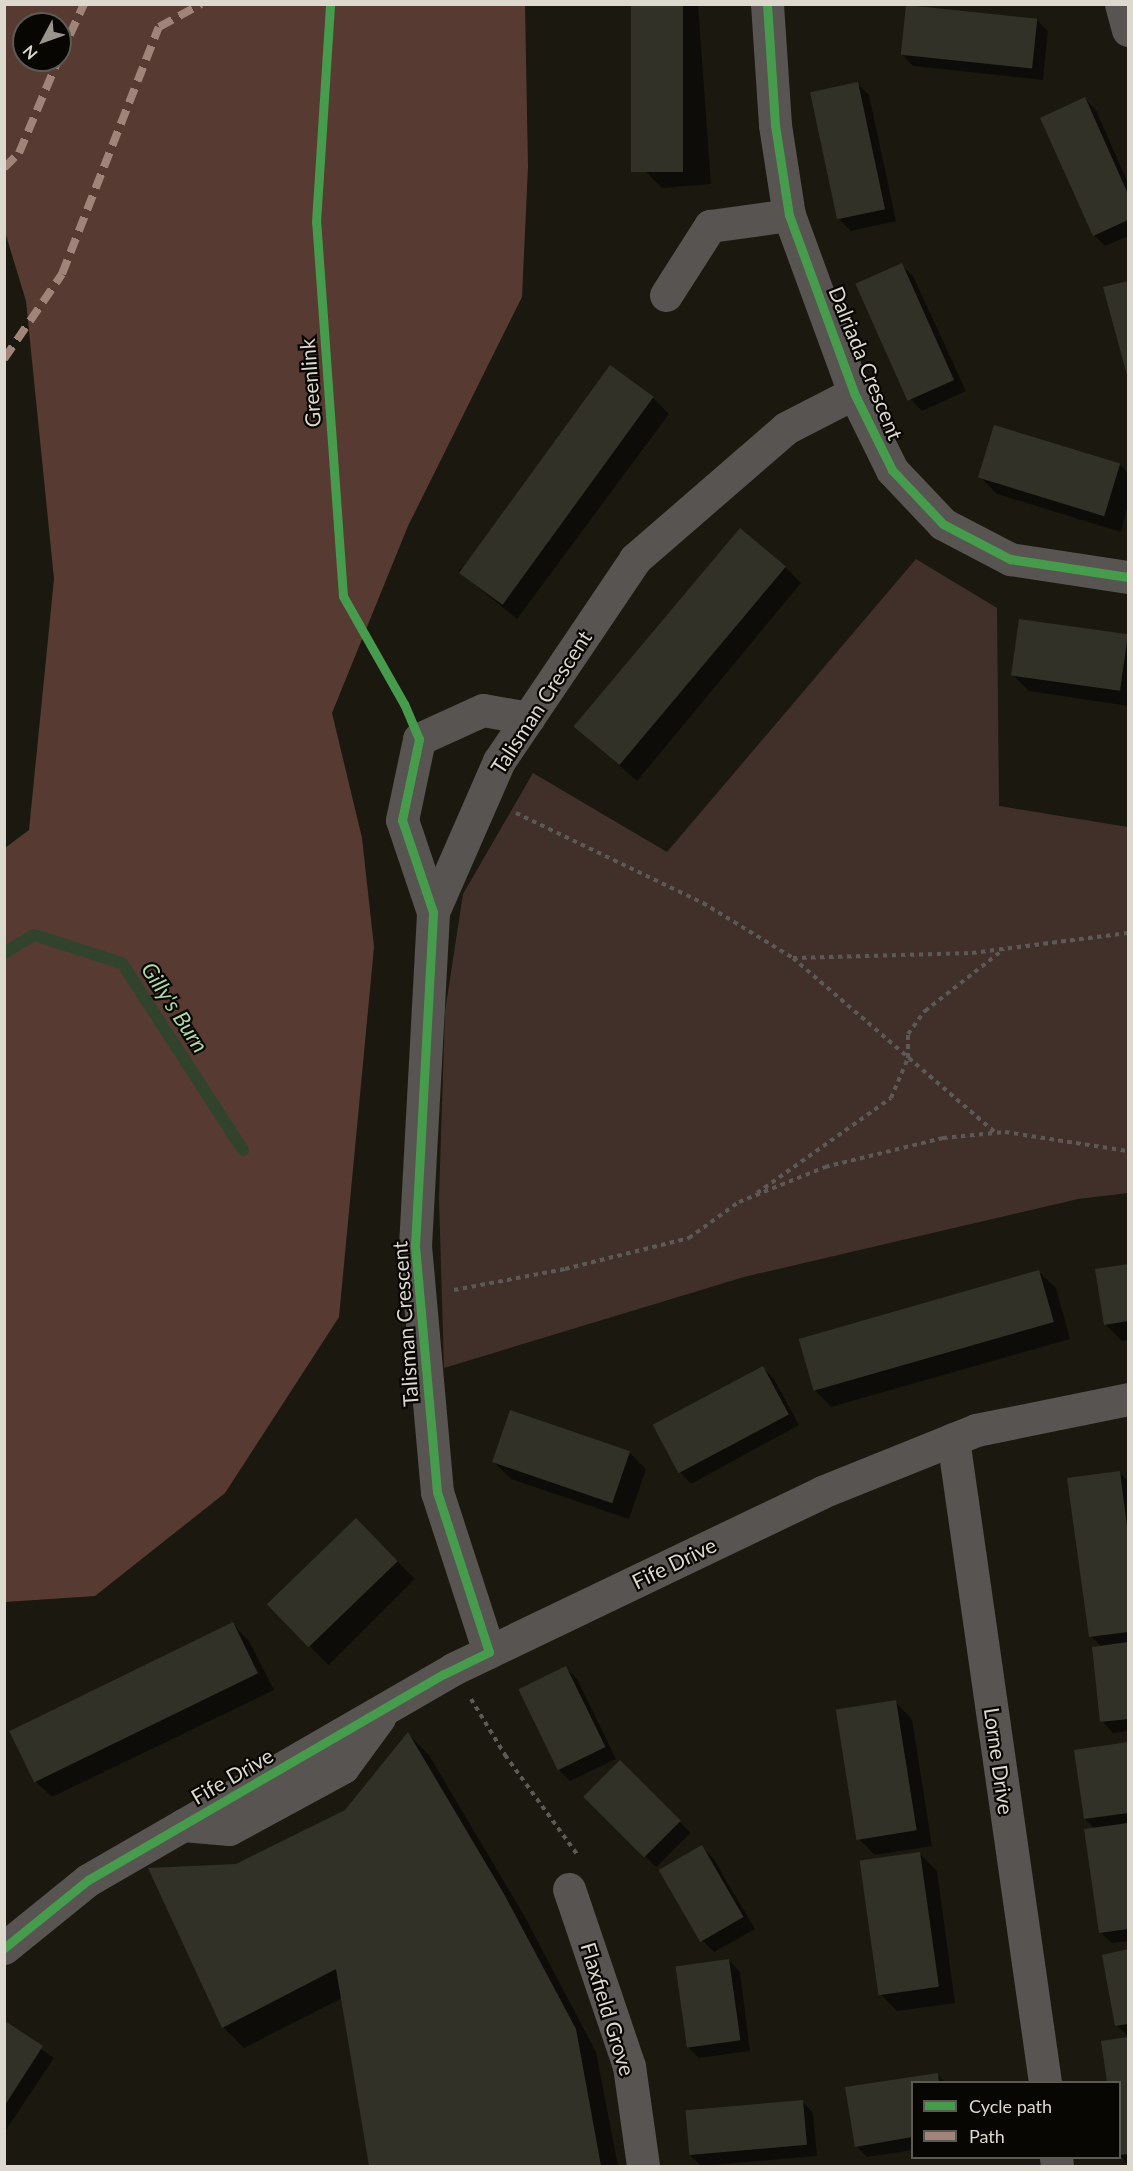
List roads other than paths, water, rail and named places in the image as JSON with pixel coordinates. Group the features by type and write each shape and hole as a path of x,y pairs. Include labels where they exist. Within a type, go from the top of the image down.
{"street":[{"name":"Dalriada Crescent","path":"767,4 775,125 789,215 854,393 892,470 942,524 1010,559 1128,577"},
{"path":"1121,4 1128,30"},
{"path":"666,295 710,226 789,215"},
{"name":"Talisman Crescent","path":"489,1652 437,1492 415,1246 433,912 499,761 636,559 786,428 854,393"},
{"path":"433,912 402,819 419,740 483,710 528,718"},
{"name":"Fife Drive","path":"4,1948 88,1880 453,1669 822,1492 953,1439 976,1430 1128,1399"},
{"name":"Lorne Drive","path":"953,1439 1045,2081"},
{"name":"Flaxfield Grove","path":"569,1889 629,2066 643,2166"}],"waterway":[{"name":"Gilly's Burn","path":"4,953 34,935 122,963 243,1150"}]}
